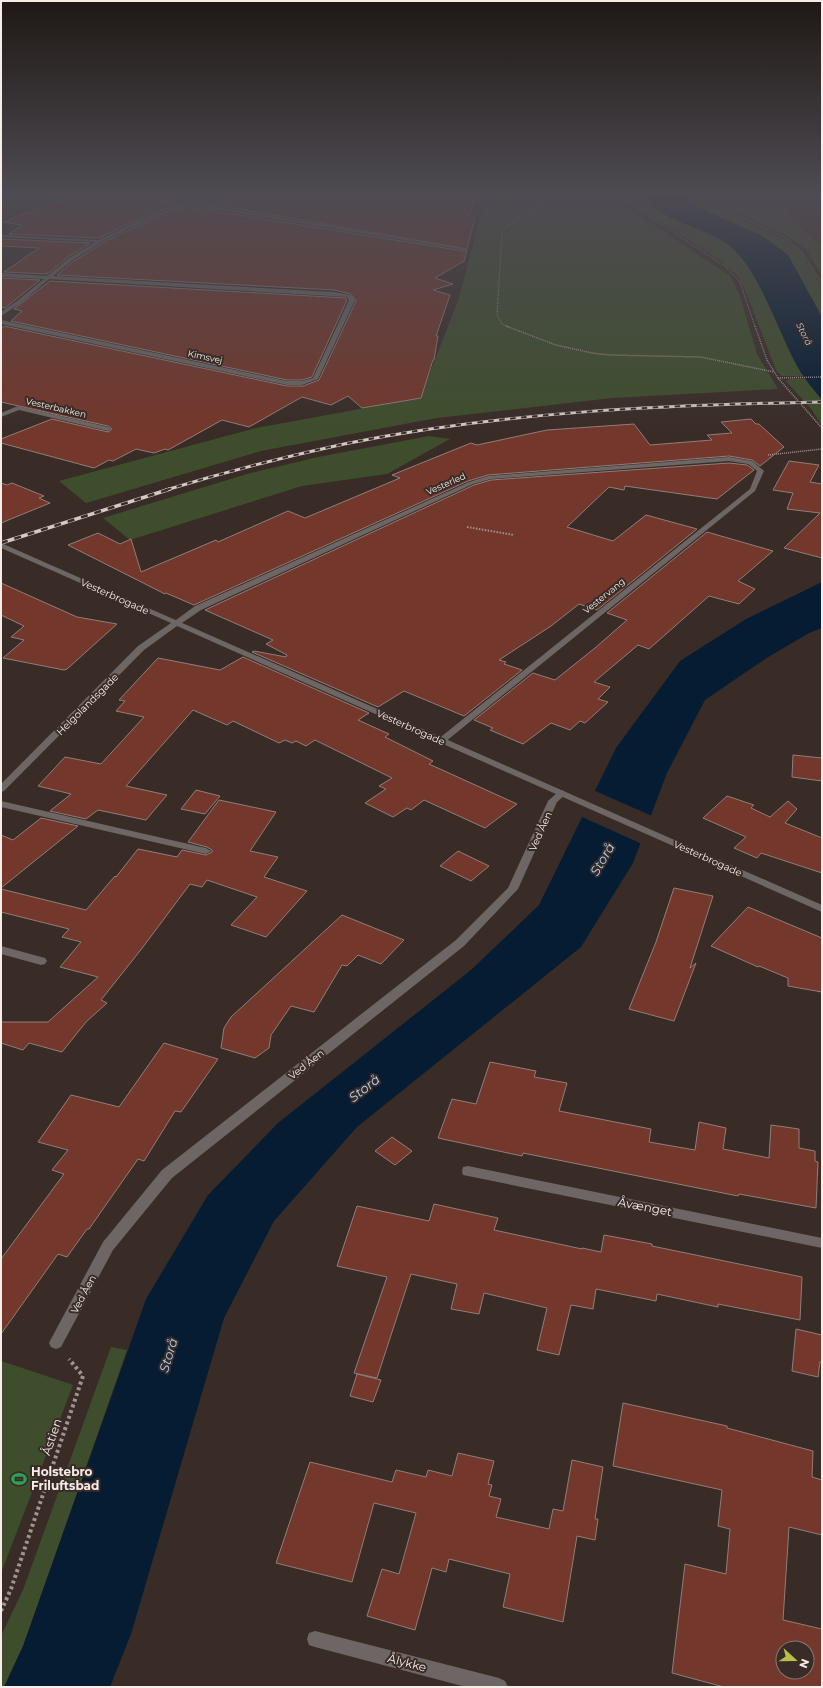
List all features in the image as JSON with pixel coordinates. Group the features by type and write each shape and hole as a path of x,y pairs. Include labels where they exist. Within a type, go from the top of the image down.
{"street":[{"path":"1,275 48,278"},
{"path":"1,314 52,275"},
{"name":"Kimsvej","path":"1,322 287,383 302,383 315,379 352,300 349,296 326,293 48,278"},
{"name":"Vesterbakken","path":"1,415 18,408 108,429"},
{"name":"Vesterled","path":"176,623 198,608 477,481 490,477 729,459 750,462"},
{"name":"Vestervang","path":"442,740 753,490 761,471 750,462"},
{"name":"Vesterbrogade","path":"1,545 562,793 676,845 822,908"},
{"name":"Helgolandsgade","path":"1,789 142,648 176,623"},
{"name":"Ved Åen","path":"56,1343 108,1246 167,1174 460,943 513,889 553,801 562,793"},
{"path":"1,804 206,851"},
{"path":"1,950 41,961"},
{"name":"Åvænget","path":"468,1171 822,1243"},
{"name":"Ålykke","path":"315,1639 499,1687"}],"path":[{"path":"499,275 497,316 502,324 556,345 592,353 610,355 701,357 774,372"},
{"path":"733,275 740,282 767,360 778,378 822,428"},
{"path":"816,275 822,284"},
{"path":"778,378 822,377"},
{"path":"750,462 771,453 822,449"},
{"path":"467,528 514,535"},
{"name":"Åstien","path":"1,1611 11,1589 83,1376 56,1343"}],"green space":[{"path":"465,275 728,275 740,296 757,354 778,389 612,398 437,418 261,451 86,503 59,481 256,428 420,398 459,298"},
{"path":"737,275 753,275 769,305 794,361 804,376 781,376 776,370 745,290"},
{"path":"799,275 815,275 822,287 822,317"},
{"path":"790,379 807,379 822,400 822,426 812,410 786,381"},
{"path":"429,436 450,439 387,474 302,486 130,540 103,518 247,474 318,457"},
{"path":"111,1347 127,1350 23,1647 4,1687 1,1687 1,1636 23,1590"},
{"name":"Holstebro Friluftsbad","path":"1,1361 73,1385 1,1573"}],"water":[{"name":"Storå","path":"753,275 799,275 822,317 822,400 800,371"},
{"name":"Storå","path":"822,582 822,628 809,633 765,659 705,700 667,773 633,863 581,947 357,1127 274,1221 224,1318 131,1634 110,1687 4,1687 23,1646 146,1299 208,1195 278,1123 471,970 539,905 616,748 680,661 746,619"}],"pier":[{"path":"593,790 652,816 642,844 580,816"}],"building":[{"path":"57,275 441,275 435,278 453,284 433,290 450,295 436,336 438,336 434,360 421,398 362,408 348,396 331,405 302,397 249,427 222,420 168,450 165,449 154,453 136,449 113,461 109,460 94,468 1,443 1,439 52,419 108,432 112,429 108,426 1,402 1,329 4,326 287,386 303,386 319,380 356,301 351,294 334,290"},
{"path":"1,278 40,280 5,308 1,307"},
{"path":"50,281 346,298 347,300 312,377 302,380 287,380 11,321 22,311 14,309"},
{"path":"751,419 756,424 759,424 784,447 760,466 752,460 729,456 488,475 468,481 194,605 166,593 165,594 68,545 98,533 120,544 131,539 141,572 216,540 218,542 288,511 305,518 400,478 392,475 471,443 477,445 547,430 634,424 650,445 712,440 707,435 732,433 721,422"},
{"path":"789,461 819,465 810,482 822,484 822,558 784,548 820,513 787,509 793,493 773,490"},
{"path":"729,463 747,465 754,470 717,499 625,486 624,490 609,487 567,527 613,541 646,515 697,529 597,610 579,604 551,626 499,660 506,662 504,664 522,670 464,716 404,691 378,707 252,652 254,651 286,657 287,655 266,644 273,640 205,610 474,485 491,480"},
{"path":"1,483 7,485 12,483 44,496 39,498 50,503 1,523"},
{"path":"707,532 773,551 738,581 755,589 739,604 709,596 649,649 638,645 594,682 610,687 598,699 608,702 585,723 580,721 570,730 551,723 523,744 490,730 493,728 474,720 533,673 555,680 595,648 627,620 607,613"},
{"path":"1,583 77,617 117,624 67,669 64,670 3,658 24,640 11,637 24,626 1,615"},
{"path":"243,657 369,713 358,720 389,734 385,737 433,761 429,764 517,804 485,828 424,800 411,810 407,808 393,817 365,803 386,789 379,786 392,778 315,740 306,746 296,741 292,743 285,740 279,743 233,721 227,725 193,710 126,786 167,795 146,820 98,810 86,819 50,811 71,794 38,786 65,757 101,764 144,717 116,711 125,701 119,700 158,658 220,670"},
{"path":"793,755 822,758 822,781 792,777"},
{"path":"196,790 220,796 205,814 181,809"},
{"path":"727,796 754,805 751,808 770,817 788,801 797,809 785,823 822,838 822,873 761,853 757,858 734,848 746,837 703,818"},
{"path":"219,800 276,812 250,851 278,857 264,877 307,891 266,937 231,925 257,897 207,880 202,887 190,884 101,1000 107,1003 86,1022 62,1052 29,1043 23,1050 1,1043 1,1022 48,1022 98,977 60,967 81,942 62,937 69,929 1,912 1,889 86,910 115,876 116,877 138,849 177,857 182,850 206,855 212,852 212,850 207,847 188,842"},
{"path":"41,818 78,826 1,888 1,835 13,840"},
{"path":"458,851 489,866 471,881 440,866"},
{"path":"674,888 713,896 690,968 696,963 674,1021 629,1009 656,942"},
{"path":"748,907 822,938 822,992 788,986 788,978 759,966 758,967 711,946"},
{"path":"342,915 404,940 381,964 358,955 347,966 342,965 314,1012 291,1006 271,1035 269,1048 255,1058 221,1048 224,1028 231,1017"},
{"path":"164,1043 218,1059 181,1112 175,1111 144,1161 138,1159 89,1229 87,1229 67,1257 58,1254 1,1334 1,1259 64,1174 52,1170 68,1150 38,1142 71,1095 119,1107"},
{"path":"490,1062 536,1071 534,1077 567,1083 559,1111 651,1129 649,1142 695,1150 699,1122 726,1128 723,1149 769,1158 771,1125 799,1129 799,1148 815,1151 815,1161 818,1162 816,1208 739,1194 738,1196 523,1153 522,1156 438,1138 452,1099 476,1104"},
{"path":"392,1137 412,1151 395,1165 375,1151"},
{"path":"434,1204 498,1218 494,1230 582,1249 601,1252 604,1235 802,1277 800,1320 718,1304 718,1307 657,1294 656,1301 596,1289 593,1309 571,1305 559,1355 537,1350 547,1308 484,1293 479,1314 451,1309 457,1284 411,1274 377,1378 354,1373 387,1277 337,1266 357,1206 429,1221"},
{"path":"796,1329 822,1335 822,1362 820,1362 818,1377 792,1371"},
{"path":"357,1374 381,1380 373,1402 350,1396"},
{"path":"623,1403 727,1426 727,1428 813,1451 812,1477 822,1480 822,1535 789,1527 783,1620 822,1629 822,1687 724,1687 672,1673 685,1564 726,1574 730,1529 718,1526 722,1490 613,1466"},
{"path":"458,1453 494,1461 488,1484 492,1485 489,1496 501,1499 496,1517 549,1529 553,1509 563,1511 572,1460 603,1467 595,1519 598,1519 595,1540 577,1536 563,1622 503,1607 510,1574 449,1559 446,1572 432,1568 415,1630 367,1616 382,1569 399,1574 416,1513 374,1503 352,1582 276,1563 310,1462 392,1482 396,1470 426,1477 428,1470 452,1476"}],"railway":[{"path":"166,490 232,471 344,444 462,424 522,417 642,408 822,402"},
{"path":"1,543 170,489"}],"place":[{"name":"Holstebro Friluftsbad","path":"19,1479"}]}
